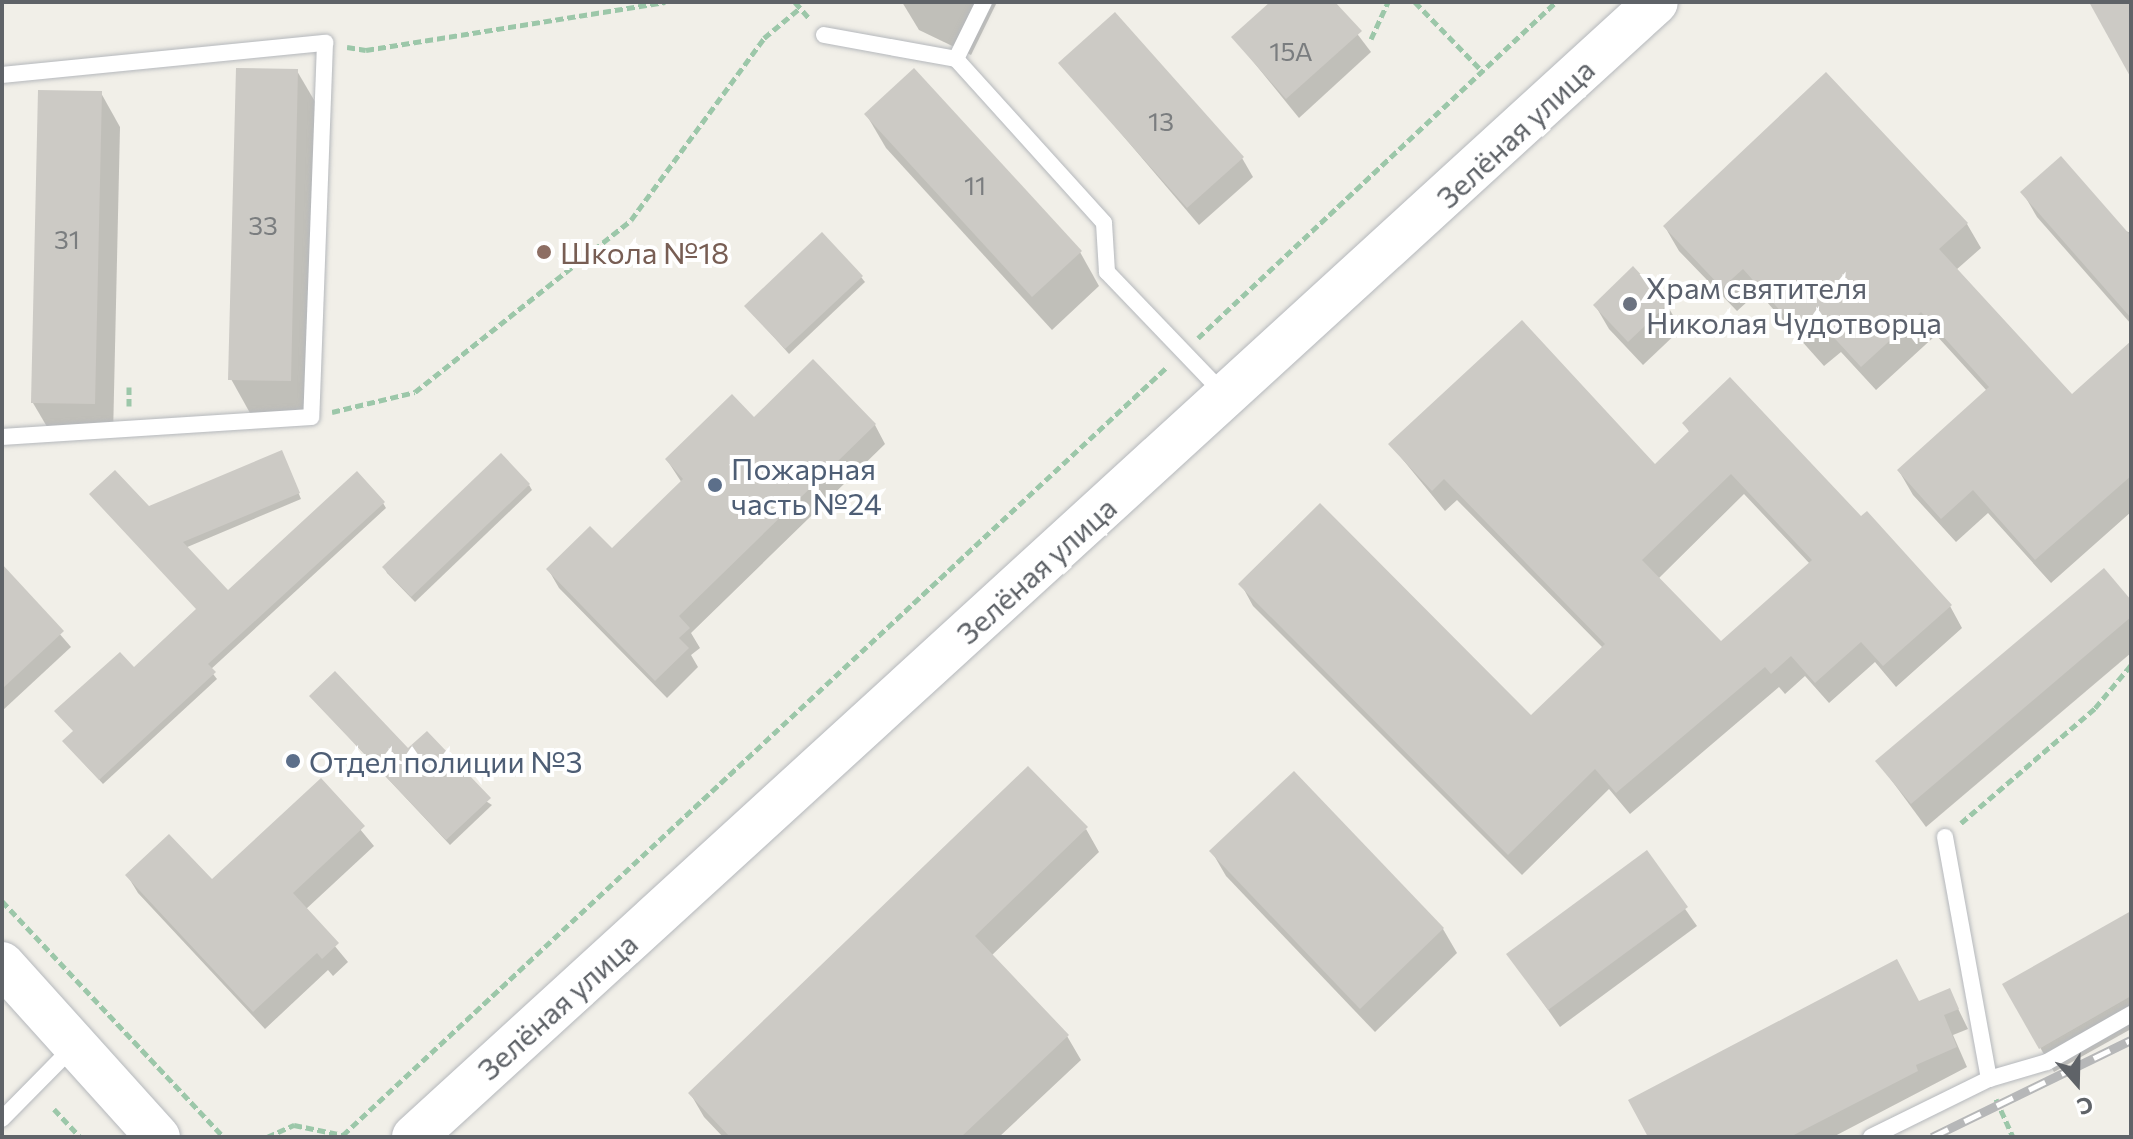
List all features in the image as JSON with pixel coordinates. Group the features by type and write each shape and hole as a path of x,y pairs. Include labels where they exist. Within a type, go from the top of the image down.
{"main road":[{"name":"Зелёная улица","path":"414,1137 1656,2"},
{"path":"2,964 158,1137"}],"lane":[{"path":"956,59 984,2"},
{"path":"824,35 956,59 1104,223 1107,272 1226,397"},
{"path":"2,75 325,43 311,417 2,437"},
{"path":"1945,837 1989,1079"},
{"path":"1871,1137 1989,1079 2047,1062 2131,1014"},
{"path":"2,1119 75,1045"}],"path":[{"path":"325,43 366,50 665,2"},
{"path":"1371,39 1388,2"},
{"path":"1415,2 1483,72"},
{"path":"267,1137 294,1125 344,1136 1556,2"},
{"path":"311,417 415,392 631,220 764,38 800,8"},
{"path":"1945,837 2095,708 2131,665"},
{"path":"2,901 224,1137"},
{"path":"54,1109 80,1137"},
{"path":"2003,1116 2013,1137"}],"building":[{"path":"1270,2 1335,2 1362,31 1286,99 1231,37"},
{"path":"2089,2 2131,2 2131,78"},
{"path":"1115,12 1244,157 1187,208 1058,63"},
{"path":"236,68 298,69 291,381 228,380"},
{"path":"914,68 1082,251 1032,297 864,114"},
{"path":"1826,72 1968,223 1939,249 2072,394 2131,341 2131,476 2035,560 1973,490 1941,519 1897,470 1989,387 1921,312 1861,367 1826,329 1809,343 1743,269 1722,288 1663,226"},
{"path":"38,90 102,91 95,404 31,403"},
{"path":"2061,156 2131,236 2131,318 2020,192"},
{"path":"822,232 863,276 785,349 744,306"},
{"name":"Храм святителя Николая Чудотворца","path":"1633,266 1668,304 1628,342 1593,305"},
{"path":"1522,320 1655,464 1689,431 1682,423 1730,377 1861,516 1867,511 1952,605 1883,666 1861,642 1815,683 1791,656 1771,674 1765,667 1616,793 1595,769 1508,855 1238,584 1320,503 1531,715 1605,644 1444,479 1432,491 1388,444","holes":["1731,474 1812,560 1721,641 1642,560"]},
{"path":"813,359 876,424 679,616 690,628 679,638 689,648 655,681 546,569 590,526 612,548 683,479 665,459 732,394 754,417"},
{"path":"282,450 300,493 183,542 228,590 357,471 385,502 208,664 216,672 99,780 62,741 73,731 54,711 120,652 134,667 196,609 89,494 115,470 149,506"},
{"path":"501,453 530,484 411,597 382,567"},
{"path":"2,564 64,631 2,689"},
{"path":"2104,568 2131,600 2131,617 1911,804 1875,761"},
{"path":"335,671 408,748 427,731 491,798 446,840 309,696"},
{"path":"1028,766 1088,827 975,936 1069,1035 961,1137 730,1137 688,1093"},
{"path":"1294,771 1444,928 1360,1009 1209,851"},
{"path":"321,778 365,826 293,893 339,943 322,959 317,953 253,1012 125,875 169,834 212,879"},
{"path":"1647,850 1688,907 1548,1010 1506,954"},
{"path":"2131,911 2131,996 2039,1049 2002,984"},
{"path":"1897,959 1919,1001 1950,988 1959,1009 1944,1015 1957,1047 1916,1065 1918,1071 1790,1137 1648,1137 1628,1100"}],"railway":[{"path":"1932,1137 2131,1040"}],"place":[{"name":"Школа №18","path":"544,252"},
{"name":"Храм святителя Николая Чудотворца","path":"1630,304"},
{"name":"Пожарная часть №24","path":"715,485"},
{"name":"Отдел полиции №3","path":"293,761"}]}
